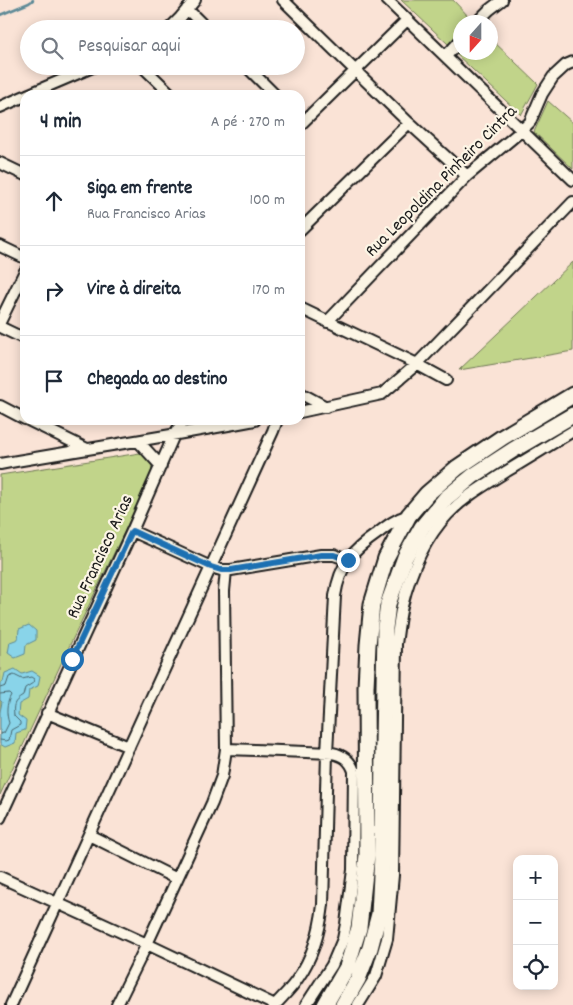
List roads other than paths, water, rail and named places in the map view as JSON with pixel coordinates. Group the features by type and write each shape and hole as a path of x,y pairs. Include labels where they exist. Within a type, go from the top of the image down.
{"main road":[{"path":"325,1005 347,967 359,928 367,855 366,687 368,645 372,604 386,558 408,515 427,494 456,468 503,437 573,396"},
{"path":"343,1005 358,979 370,948 379,914 382,856 385,628 388,604 405,558 422,527 446,498 473,476 573,415"}],"street":[{"path":"177,20 195,0"},
{"path":"283,0 303,20"},
{"path":"387,0 573,180"},
{"path":"484,15 502,0"},
{"path":"187,9 198,20"},
{"path":"305,118 407,20"},
{"path":"305,22 409,123 467,176"},
{"path":"446,56 453,48"},
{"name":"Rua Leopoldina Pinheiro Cintra","path":"327,322 467,176 522,131 530,122 542,94 552,77 566,65 573,62"},
{"path":"38,90 74,75"},
{"path":"151,75 167,90"},
{"path":"255,75 270,90"},
{"path":"0,107 20,98"},
{"path":"305,225 409,123"},
{"path":"0,163 20,173"},
{"path":"305,411 382,394 417,364 573,202"},
{"path":"0,246 20,256"},
{"path":"0,322 20,280"},
{"path":"305,311 417,364 446,380"},
{"path":"0,326 20,336"},
{"path":"305,396 326,407"},
{"path":"0,406 20,416"},
{"path":"38,425 87,449"},
{"name":"Rua Francisco Arias","path":"0,818 174,436 181,425"},
{"path":"0,464 230,425"},
{"path":"11,1005 275,425"},
{"path":"358,1005 376,976 387,939 393,875 396,644 409,581 423,550 438,527 462,501 573,431"},
{"path":"138,441 161,466"},
{"path":"0,877 58,902 275,1005 305,968 315,944 323,905 327,753 335,596 339,577 348,560 360,546 398,518 408,515"},
{"path":"132,531 211,567 226,570 321,555 334,555 348,560"},
{"path":"117,1005 178,879 216,794 222,776 226,748 224,591 226,570"},
{"path":"47,713 129,747"},
{"path":"226,748 338,754 347,759 353,767 353,870 349,909 343,939 332,965 306,1005"},
{"path":"354,805 366,768"},
{"path":"89,835 178,879"},
{"path":"353,870 357,886 363,896"}],"water":[{"path":"29,625 36,631 36,640 26,645 25,654 15,658 8,653 10,642 18,639 19,629"},
{"path":"15,669 22,674 32,671 40,676 38,686 29,690 28,699 19,704 18,715 26,721 25,730 16,733 15,743 5,747 0,744 0,712 2,702 0,700 0,684 3,682 5,673"}],"waterway":[{"path":"0,15 33,0"}]}
